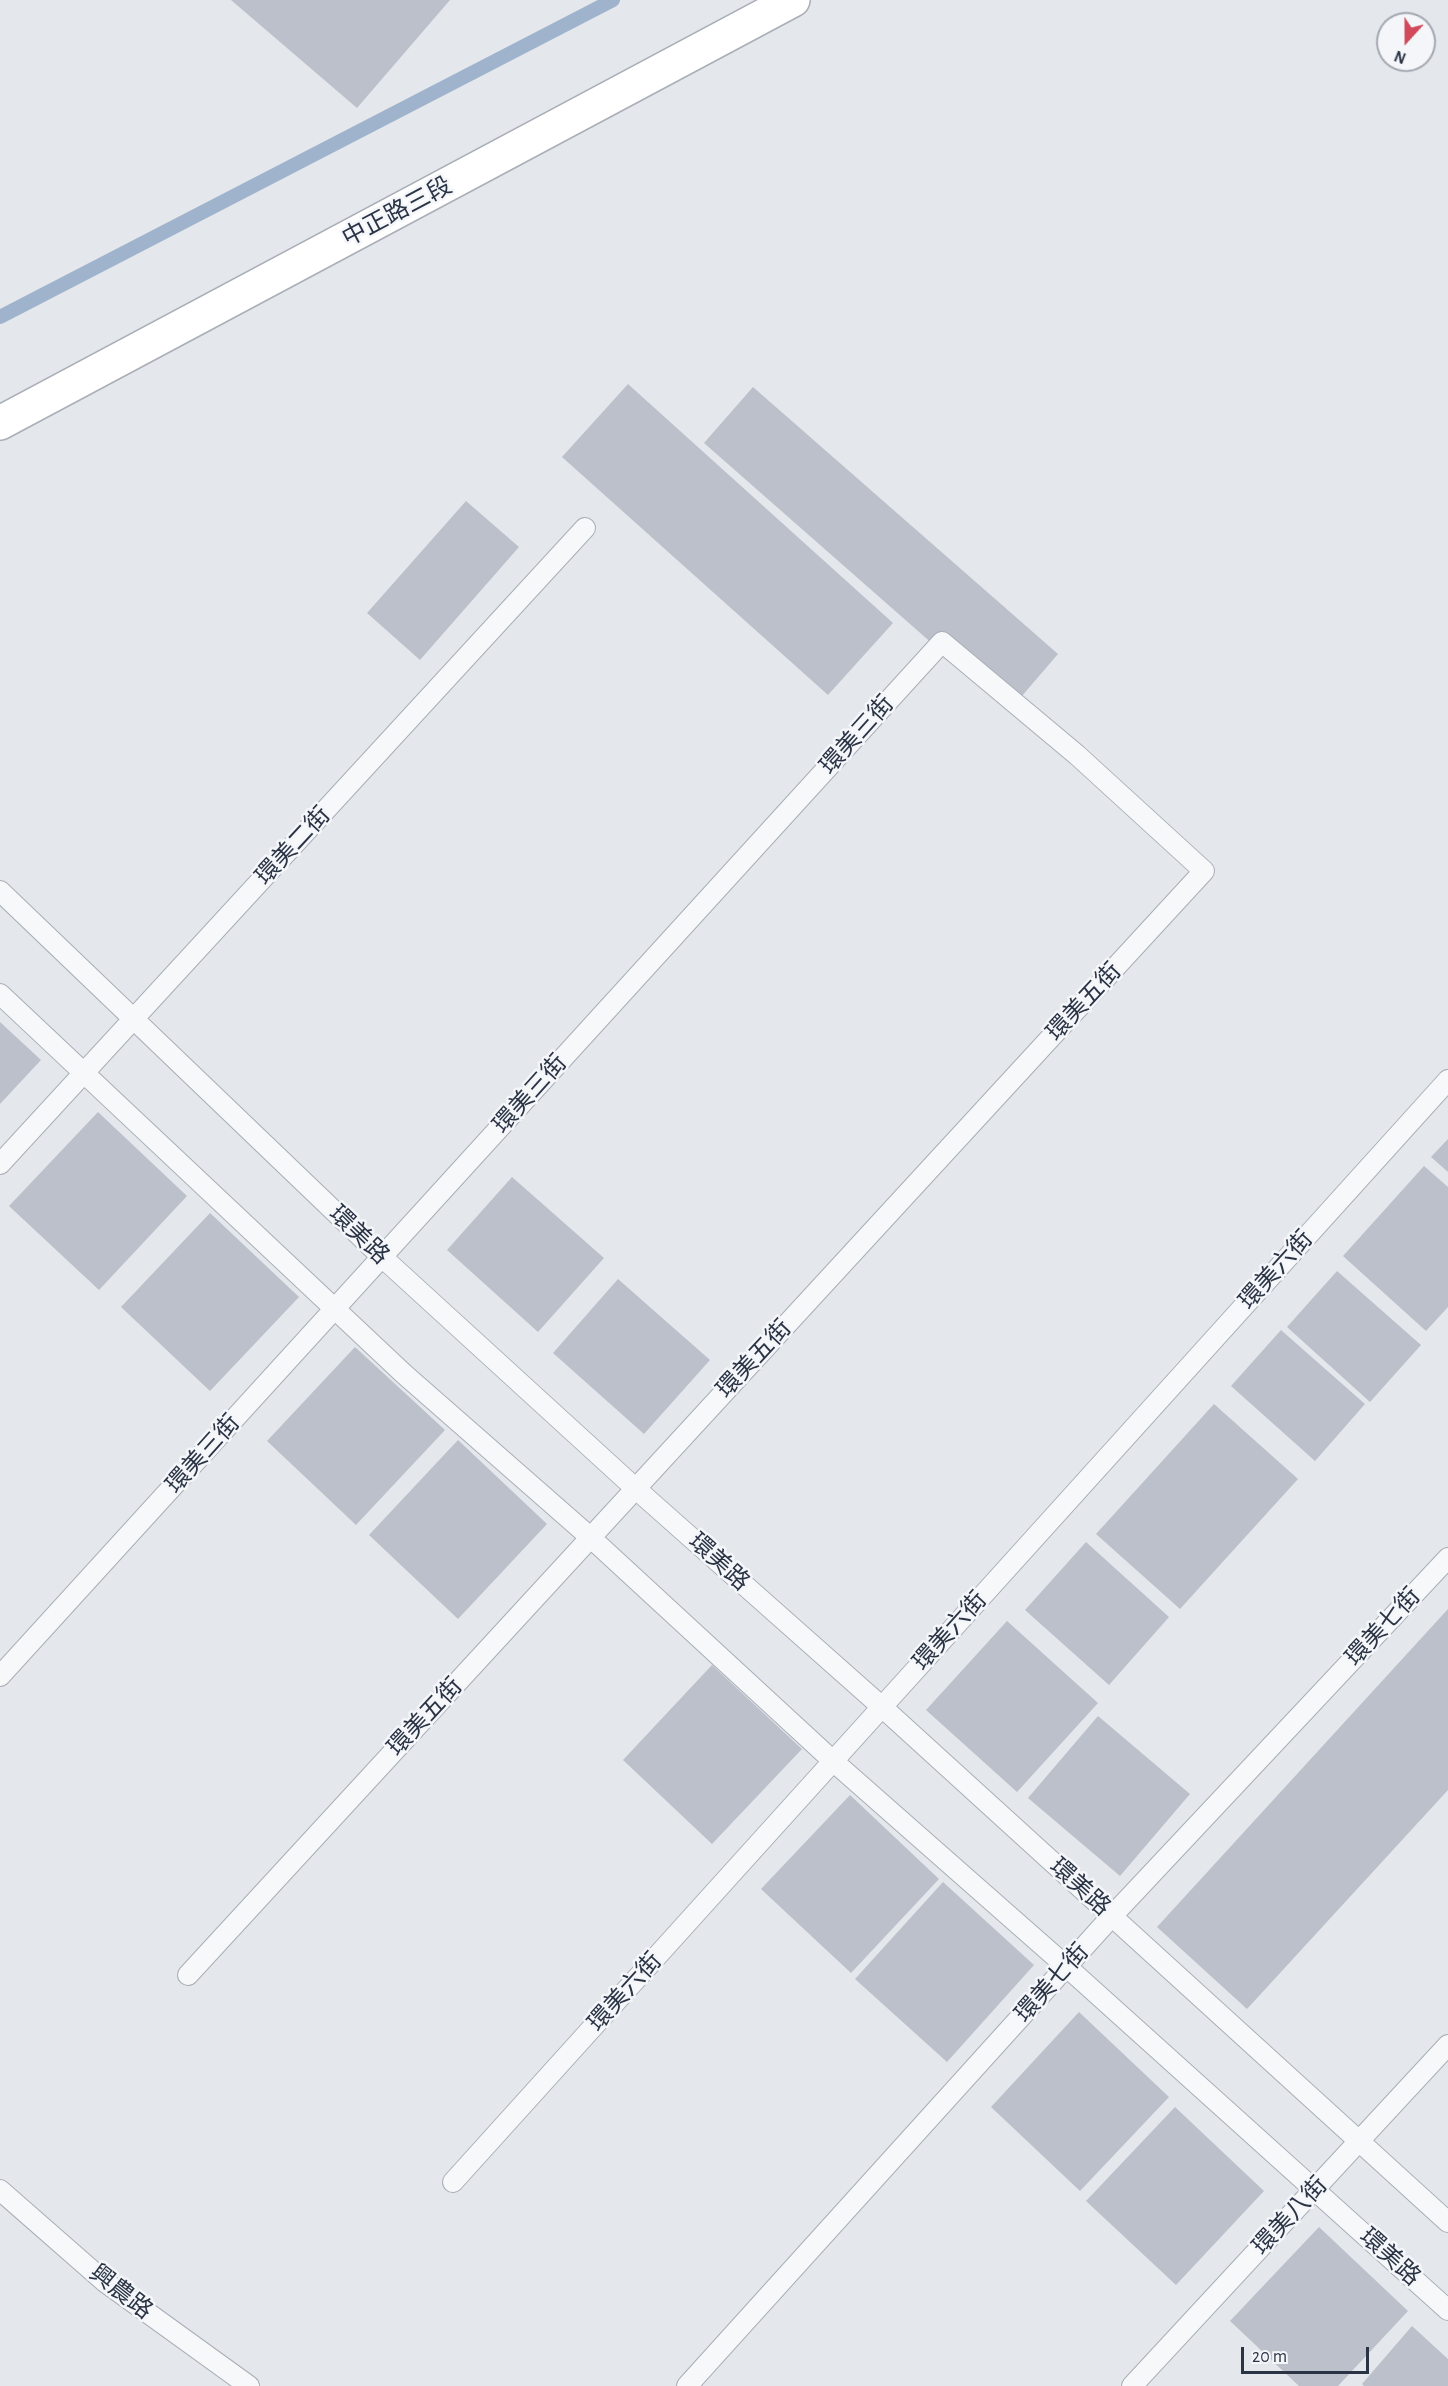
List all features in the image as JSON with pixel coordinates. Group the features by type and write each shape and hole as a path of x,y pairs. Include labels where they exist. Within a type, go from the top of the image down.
{"main road":[{"name":"中正路三段","path":"0,423 793,0"}],"lane":[{"name":"環美二街","path":"0,1164 585,528"},
{"name":"環美三街","path":"0,1676 942,642 1077,755"},
{"name":"環美五街","path":"188,1975 1204,871 1077,755"},
{"name":"環美路","path":"0,891 382,1257 635,1488 882,1707 1448,2222"},
{"name":"環美路","path":"0,993 404,1374 590,1538 833,1761 1067,1966 1448,2310"},
{"name":"環美六街","path":"453,2182 1448,1080"},
{"name":"環美七街","path":"687,2386 1112,1916 1448,1558"},
{"name":"環美八街","path":"1132,2386 1448,2045"},
{"name":"興農路","path":"0,2190 105,2282 249,2386"}],"building":[{"path":"231,0 450,0 357,108"},
{"path":"628,384 893,623 828,695 562,457"},
{"path":"753,387 1058,654 1009,711 704,443"},
{"path":"466,501 519,547 420,660 367,613"},
{"path":"0,1022 41,1060 0,1104"},
{"path":"98,1112 187,1196 99,1290 9,1206"},
{"path":"1448,1139 1448,1172 1431,1157"},
{"path":"1424,1166 1448,1187 1448,1307 1426,1331 1343,1256"},
{"path":"512,1177 604,1258 538,1332 447,1250"},
{"path":"210,1213 299,1297 210,1391 121,1307"},
{"path":"1337,1271 1421,1345 1370,1402 1287,1327"},
{"path":"618,1279 710,1360 644,1434 553,1353"},
{"path":"1281,1330 1365,1404 1315,1461 1231,1386"},
{"path":"355,1347 445,1430 356,1525 267,1441"},
{"path":"1214,1404 1298,1479 1180,1609 1096,1534"},
{"path":"458,1440 547,1524 458,1619 369,1535"},
{"path":"1086,1542 1169,1617 1109,1685 1025,1610"},
{"path":"1448,1609 1448,1790 1247,2009 1157,1927"},
{"path":"1007,1621 1098,1703 1017,1792 926,1710"},
{"path":"712,1665 802,1749 712,1844 623,1760"},
{"path":"1098,1716 1190,1794 1120,1876 1028,1798"},
{"path":"850,1795 939,1879 851,1973 761,1889"},
{"path":"943,1882 1034,1965 947,2062 855,1979"},
{"path":"1079,2012 1169,2097 1080,2191 991,2107"},
{"path":"1175,2107 1264,2191 1176,2285 1086,2201"},
{"path":"1319,2227 1408,2311 1338,2386 1299,2386 1230,2321"},
{"path":"1412,2326 1448,2359 1448,2386 1364,2386 1362,2384"}],"waterway":[{"path":"0,317 613,0"}]}
